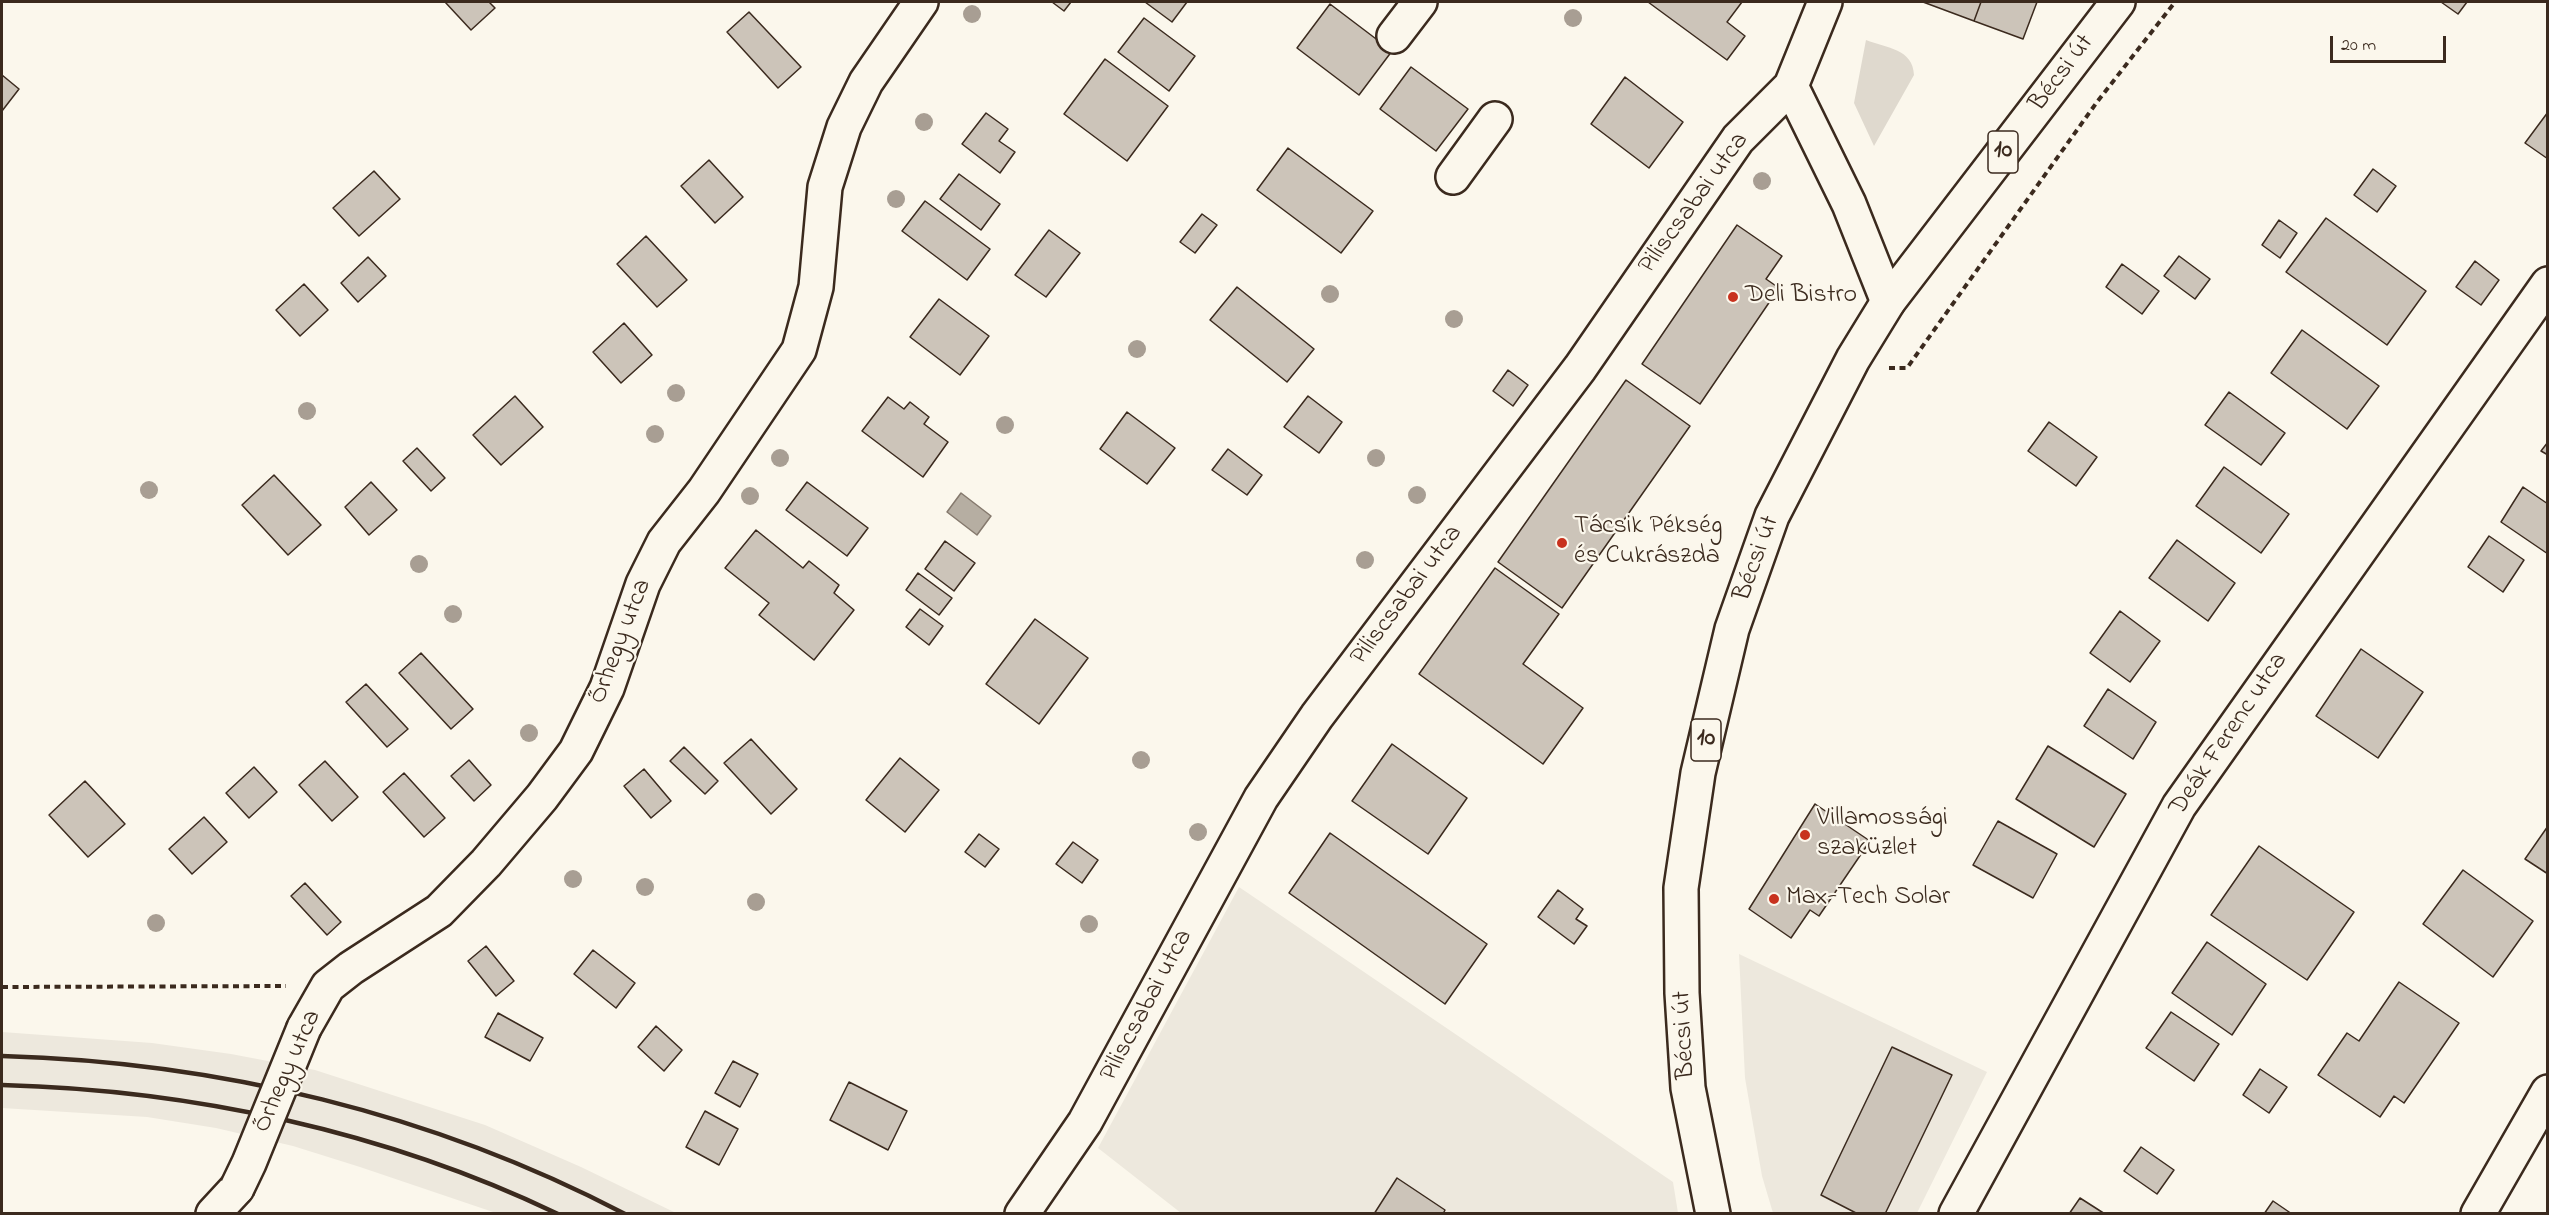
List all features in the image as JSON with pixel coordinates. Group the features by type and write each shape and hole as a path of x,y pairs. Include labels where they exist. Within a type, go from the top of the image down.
{"street":[{"name":"Őrhegy utca","path":"213,1214 237,1188 304,1028 328,986 351,968 439,911 486,863 542,797 576,751 607,688 644,584 664,542 704,491 799,350 816,287 825,187 844,127 866,82 921,2"},
{"path":"1394,36 1420,2"},
{"name":"Piliscsabai utca","path":"1022,1214 1085,1122 1243,830 1268,789 1317,716 1580,368 1738,139 1791,86 1825,2"},
{"name":"Bécsi út","path":"1713,1214 1688,1088 1682,993 1681,888 1698,773 1732,629 1772,516 1853,359 1888,302 2118,2"},
{"path":"1791,86 1848,204 1888,302"},
{"path":"1453,177 1495,119"},
{"name":"Deák Ferenc utca","path":"1956,1214 2179,806 2547,284"},
{"path":"2478,1214 2547,1092"}],"path":[{"path":"1853,359 1892,369 1907,368 2097,102 2175,2"},
{"path":"2,987 328,986"}],"shaded area":[{"path":"1866,40 1904,55 1913,66 1914,75 1874,146 1854,103"},
{"path":"961,493 991,516 977,535 947,512"},
{"path":"1239,887 1673,1182 1678,1213 1181,1213 1098,1148"},
{"path":"1739,954 1987,1072 1917,1213 1773,1213 1762,1176 1745,1078"},
{"path":"2,1032 152,1043 231,1054 315,1070 485,1125 581,1167 676,1213 496,1213 293,1146 216,1128 147,1117 2,1108"}],"building":[{"path":"445,2 489,2 495,8 471,30"},
{"path":"1052,2 1071,2 1064,11"},
{"path":"1145,2 1187,2 1172,22"},
{"path":"1648,2 1742,2 1727,22 1745,36 1727,60"},
{"path":"1923,2 1981,2 1974,21"},
{"path":"1981,2 2037,2 2023,39 1974,21"},
{"path":"2441,2 2467,2 2458,14"},
{"path":"1330,4 1392,51 1359,95 1297,48"},
{"path":"749,12 801,67 778,88 727,32"},
{"path":"1144,18 1195,56 1169,91 1118,52"},
{"path":"1105,59 1168,106 1127,161 1064,114"},
{"path":"1411,67 1468,109 1436,151 1380,109"},
{"path":"2,75 19,89 2,111"},
{"path":"1625,77 1683,122 1649,168 1591,124"},
{"path":"2548,112 2548,159 2525,143"},
{"path":"986,113 1008,129 999,141 1015,152 1000,173 962,144"},
{"path":"1288,148 1373,211 1341,253 1257,190"},
{"path":"709,160 743,197 715,223 681,186"},
{"path":"2373,169 2396,186 2377,212 2354,195"},
{"path":"374,171 400,199 359,236 333,208"},
{"path":"959,174 1000,204 981,230 940,199"},
{"path":"925,201 990,249 967,280 902,231"},
{"path":"1202,214 1217,225 1195,253 1180,242"},
{"path":"2326,218 2426,291 2387,345 2286,272"},
{"path":"2279,220 2297,233 2280,258 2262,245"},
{"path":"1737,225 1782,256 1766,279 1779,288 1700,404 1642,364"},
{"path":"1049,230 1080,253 1046,297 1015,275"},
{"path":"646,236 687,280 657,307 617,264"},
{"path":"2179,256 2210,279 2195,299 2164,276"},
{"path":"368,257 386,276 358,302 341,283"},
{"path":"2475,261 2499,280 2481,305 2456,287"},
{"path":"2122,264 2159,291 2142,314 2106,287"},
{"path":"304,284 328,310 300,336 276,310"},
{"path":"1237,287 1314,349 1287,382 1210,320"},
{"path":"939,299 989,336 960,375 910,337"},
{"path":"624,323 652,355 621,383 593,352"},
{"path":"2302,330 2379,386 2347,429 2271,373"},
{"path":"1508,370 1528,385 1513,406 1493,391"},
{"path":"1626,380 1690,426 1562,608 1498,562"},
{"path":"2229,392 2285,433 2261,465 2205,425"},
{"path":"515,396 543,427 501,465 473,435"},
{"path":"1308,396 1342,422 1319,453 1284,427"},
{"path":"888,397 904,409 910,402 929,417 924,424 948,442 923,477 862,431"},
{"path":"1127,412 1175,448 1147,484 1100,449"},
{"path":"2049,422 2097,457 2076,486 2028,451"},
{"path":"2548,442 2548,455 2541,451"},
{"path":"417,448 445,478 431,491 403,461"},
{"path":"1228,449 1262,475 1247,495 1212,470"},
{"path":"2224,467 2289,514 2261,553 2196,506"},
{"path":"274,475 321,525 288,555 242,505"},
{"path":"371,482 397,510 369,535 345,507"},
{"path":"807,482 868,528 847,556 786,510"},
{"path":"2523,487 2548,504 2548,554 2501,522"},
{"path":"756,530 803,568 809,561 839,585 834,593 854,610 814,660 759,615 769,603 725,568"},
{"path":"2489,536 2524,560 2503,592 2468,567"},
{"path":"2177,540 2235,583 2208,621 2149,578"},
{"path":"945,541 975,563 954,591 925,569"},
{"path":"1495,568 1559,614 1523,664 1583,708 1543,764 1419,674"},
{"path":"918,573 952,598 939,615 906,590"},
{"path":"920,609 943,626 929,645 906,627"},
{"path":"2120,611 2160,641 2130,682 2090,653"},
{"path":"1035,619 1088,658 1039,724 986,684"},
{"path":"2361,649 2423,692 2378,758 2316,716"},
{"path":"421,653 473,709 451,729 399,673"},
{"path":"366,684 408,729 387,747 346,702"},
{"path":"2108,689 2156,722 2133,759 2084,726"},
{"path":"751,739 797,789 771,814 724,763"},
{"path":"1392,744 1467,798 1428,854 1352,801"},
{"path":"2048,746 2126,794 2094,847 2016,799"},
{"path":"684,747 718,781 705,794 670,761"},
{"path":"900,758 939,790 905,832 866,800"},
{"path":"469,760 491,785 474,801 451,776"},
{"path":"325,761 358,797 332,821 299,785"},
{"path":"254,767 277,792 249,818 226,793"},
{"path":"644,769 671,801 651,818 624,786"},
{"path":"404,773 445,818 424,837 383,792"},
{"path":"85,781 125,824 88,857 49,815"},
{"path":"1815,804 1870,841 1819,916 1810,910 1791,938 1749,909"},
{"path":"204,817 227,842 192,874 169,849"},
{"path":"1998,821 2057,854 2033,898 1973,865"},
{"path":"2548,826 2548,874 2525,859"},
{"path":"1330,833 1487,944 1445,1004 1289,893"},
{"path":"979,834 999,849 985,867 965,852"},
{"path":"1073,842 1098,860 1082,883 1056,864"},
{"path":"2259,846 2354,912 2307,980 2211,915"},
{"path":"2463,870 2533,921 2493,977 2423,924"},
{"path":"305,883 341,922 327,935 291,896"},
{"path":"1558,890 1583,909 1576,919 1587,926 1574,944 1538,917"},
{"path":"2207,942 2266,984 2232,1035 2172,993"},
{"path":"486,946 514,981 496,996 468,961"},
{"path":"593,950 635,983 616,1008 574,974"},
{"path":"2399,982 2459,1023 2404,1103 2394,1096 2380,1117 2318,1075 2347,1033 2359,1041"},
{"path":"2171,1012 2219,1044 2194,1081 2146,1048"},
{"path":"498,1013 543,1038 530,1061 485,1037"},
{"path":"656,1026 682,1050 664,1071 638,1047"},
{"path":"1892,1047 1952,1075 1885,1214 1858,1214 1821,1195"},
{"path":"733,1061 758,1074 740,1107 715,1093"},
{"path":"2260,1069 2287,1087 2269,1113 2243,1095"},
{"path":"849,1082 907,1111 888,1150 830,1120"},
{"path":"705,1111 738,1129 719,1165 686,1147"},
{"path":"2141,1147 2174,1170 2157,1194 2124,1171"},
{"path":"1397,1178 1445,1210 1443,1214 1374,1214"},
{"path":"2080,1198 2105,1214 2069,1214"},
{"path":"2273,1201 2292,1214 2264,1214"}],"railway":[{"path":"2,1056 83,1060 163,1069 243,1082 322,1099 400,1121 477,1148 552,1178 625,1214"},
{"path":"2,1085 145,1096 216,1106 286,1120 356,1138 425,1160 492,1185 558,1214"}],"place":[{"name":"Deli Bistro","path":"1733,297"},
{"name":"Tácsik Pékség és Cukrászda","path":"1562,543"},
{"name":"Villamossági szaküzlet","path":"1805,835"},
{"name":"Max-Tech Solar","path":"1774,899"}]}
